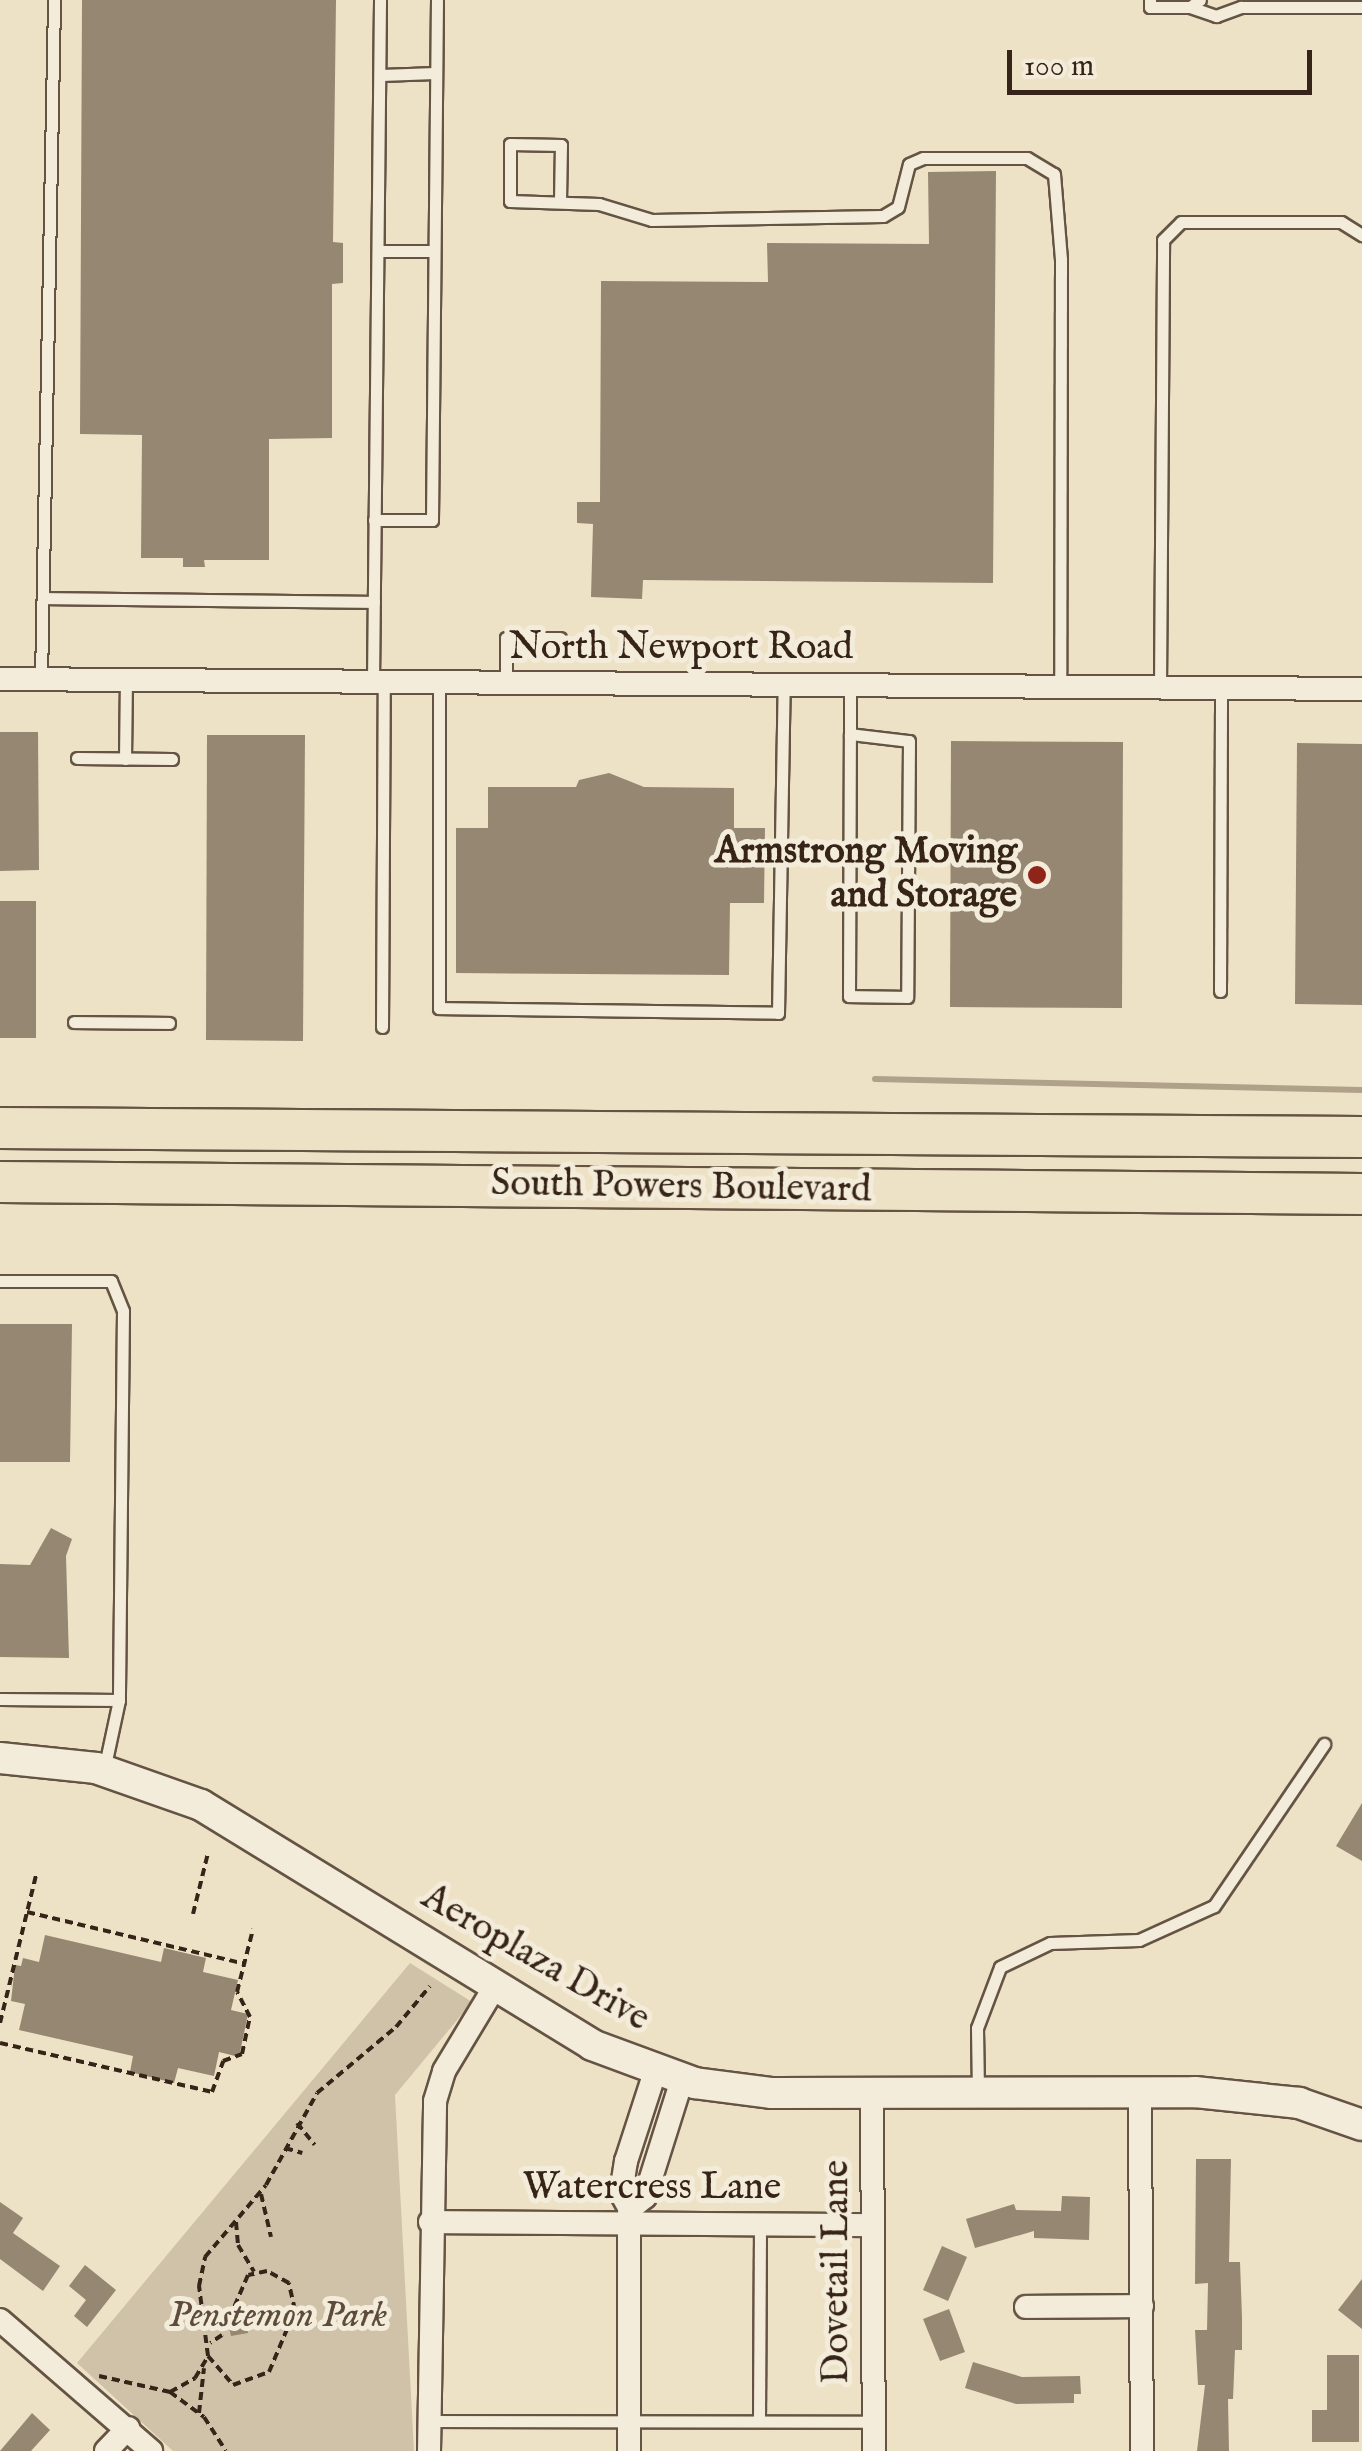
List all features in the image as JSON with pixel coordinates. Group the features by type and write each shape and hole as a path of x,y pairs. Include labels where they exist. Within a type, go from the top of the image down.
{"highway":[{"name":"South Powers Boulevard","path":"0,1128 1362,1137"},
{"name":"South Powers Boulevard","path":"0,1182 1362,1194"}],"street":[{"name":"North Newport Road","path":"0,679 1362,689"},
{"name":"Aeroplaza Drive","path":"0,1758 104,1770 159,1786 242,1827 494,1988 592,2045 668,2076 772,2093 1140,2091 1258,2096 1362,2125"},
{"path":"430,2451 430,2222 439,2084 494,1988"},
{"path":"630,2451 629,2216 621,2193 626,2162 668,2076"},
{"path":"1140,2091 1142,2451"},
{"name":"Dovetail Lane","path":"872,2092 874,2451"},
{"name":"Watercress Lane","path":"430,2222 629,2216 760,2224 873,2225"},
{"path":"1026,2307 1142,2306"},
{"path":"0,2320 151,2451"},
{"path":"106,2451 128,2428"}],"lane":[{"path":"41,679 54,0"},
{"path":"380,0 374,602 379,682 382,1027"},
{"path":"374,520 432,520 437,0"},
{"path":"1150,0 1150,6 1195,3 1216,16 1236,4 1362,7"},
{"path":"380,74 436,73"},
{"path":"560,201 562,145 510,144 510,200 560,201 652,220 862,219 898,207 909,164 924,158 1027,158 1054,174 1061,259 1060,687"},
{"path":"1160,688 1163,240 1182,222 1341,222 1362,236"},
{"path":"378,250 434,250"},
{"path":"43,598 374,602"},
{"path":"506,683 506,638 560,638"},
{"path":"125,759 126,680"},
{"path":"440,682 440,1008 778,1013 784,685"},
{"path":"850,685 849,996 908,997 909,741 850,734"},
{"path":"1220,991 1221,688"},
{"path":"77,758 172,759"},
{"path":"74,1022 169,1023"},
{"path":"0,1282 111,1281 123,1312 119,1700 104,1770"},
{"path":"0,1699 119,1700"},
{"path":"978,2092 977,2028 1000,1967 1050,1944 1139,1940 1214,1906 1324,1744"},
{"path":"759,2420 760,2224"},
{"path":"427,2420 874,2422"}],"path":[{"path":"193,1914 208,1854"},
{"path":"0,2023 36,1874"},
{"path":"27,1912 244,1964"},
{"path":"0,2044 212,2092 223,2060 242,2054 250,2017 238,1992 253,1929"},
{"path":"199,2413 210,2343 201,2270 236,2218 260,2193 316,2094 396,2027 430,1986"},
{"path":"297,2123 315,2145"},
{"path":"285,2148 302,2153"},
{"path":"260,2193 271,2237"},
{"path":"236,2218 238,2245 254,2272"},
{"path":"208,2356 233,2384 261,2380 275,2364 295,2310 294,2291 280,2276 254,2272 239,2285 222,2335 210,2343"},
{"path":"170,2392 204,2368"},
{"path":"91,2374 170,2392 199,2413 226,2451"}],"green space":[{"name":"Penstemon Park","path":"410,1963 472,2002 395,2095 414,2451 173,2451 77,2363"}],"building":[{"path":"82,0 336,0 333,242 343,243 343,283 332,284 332,438 269,439 269,560 204,560 205,567 183,567 183,558 141,558 142,435 80,434"},
{"path":"996,171 993,583 643,580 642,599 591,597 593,524 577,523 577,502 600,502 601,281 768,282 767,243 929,244 928,172"},
{"path":"0,732 38,732 39,870 0,871"},
{"path":"207,735 305,735 303,1041 206,1040"},
{"name":"Armstrong Moving and Storage","path":"951,741 1123,742 1122,1008 950,1007"},
{"path":"1297,743 1362,744 1362,1005 1295,1004"},
{"path":"609,773 644,787 734,788 734,828 765,828 764,903 730,903 729,975 456,973 456,828 488,828 488,787 576,787 579,780"},
{"path":"0,901 36,901 36,1038 0,1038"},
{"path":"0,1324 72,1324 70,1462 0,1462"},
{"path":"51,1528 72,1539 66,1556 69,1658 0,1657 0,1564 30,1565"},
{"path":"1362,1803 1362,1861 1336,1846"},
{"path":"45,1935 161,1962 164,1948 206,1958 203,1972 238,1980 231,2010 248,2014 239,2057 219,2052 214,2076 178,2068 174,2083 130,2072 133,2056 19,2030 25,2004 11,2001 15,1965 21,1966 23,1958 39,1962"},
{"path":"1196,2159 1231,2159 1229,2262 1240,2262 1242,2350 1235,2350 1233,2399 1228,2399 1229,2451 1197,2451 1205,2385 1198,2385 1195,2330 1207,2330 1208,2283 1195,2284"},
{"path":"1062,2196 1090,2197 1089,2240 1034,2238 1034,2231 975,2248 966,2219 1014,2204 1016,2210 1061,2211"},
{"path":"0,2202 23,2218 13,2233 60,2266 43,2291 0,2259"},
{"path":"942,2246 967,2257 948,2301 923,2290"},
{"path":"85,2265 116,2290 87,2327 74,2316 86,2300 69,2286"},
{"path":"1362,2279 1362,2329 1338,2310"},
{"path":"949,2309 965,2352 940,2361 923,2319"},
{"path":"244,2313 248,2333 231,2336 229,2327"},
{"path":"1327,2355 1359,2355 1359,2442 1312,2442 1312,2410 1327,2410"},
{"path":"973,2362 1022,2377 1080,2376 1081,2394 1074,2394 1074,2403 1016,2404 965,2388"},
{"path":"32,2413 50,2430 31,2451 0,2451"}],"waterway":[{"path":"875,1079 1362,1090"}],"place":[{"name":"Armstrong Moving and Storage","path":"1037,875"}]}
